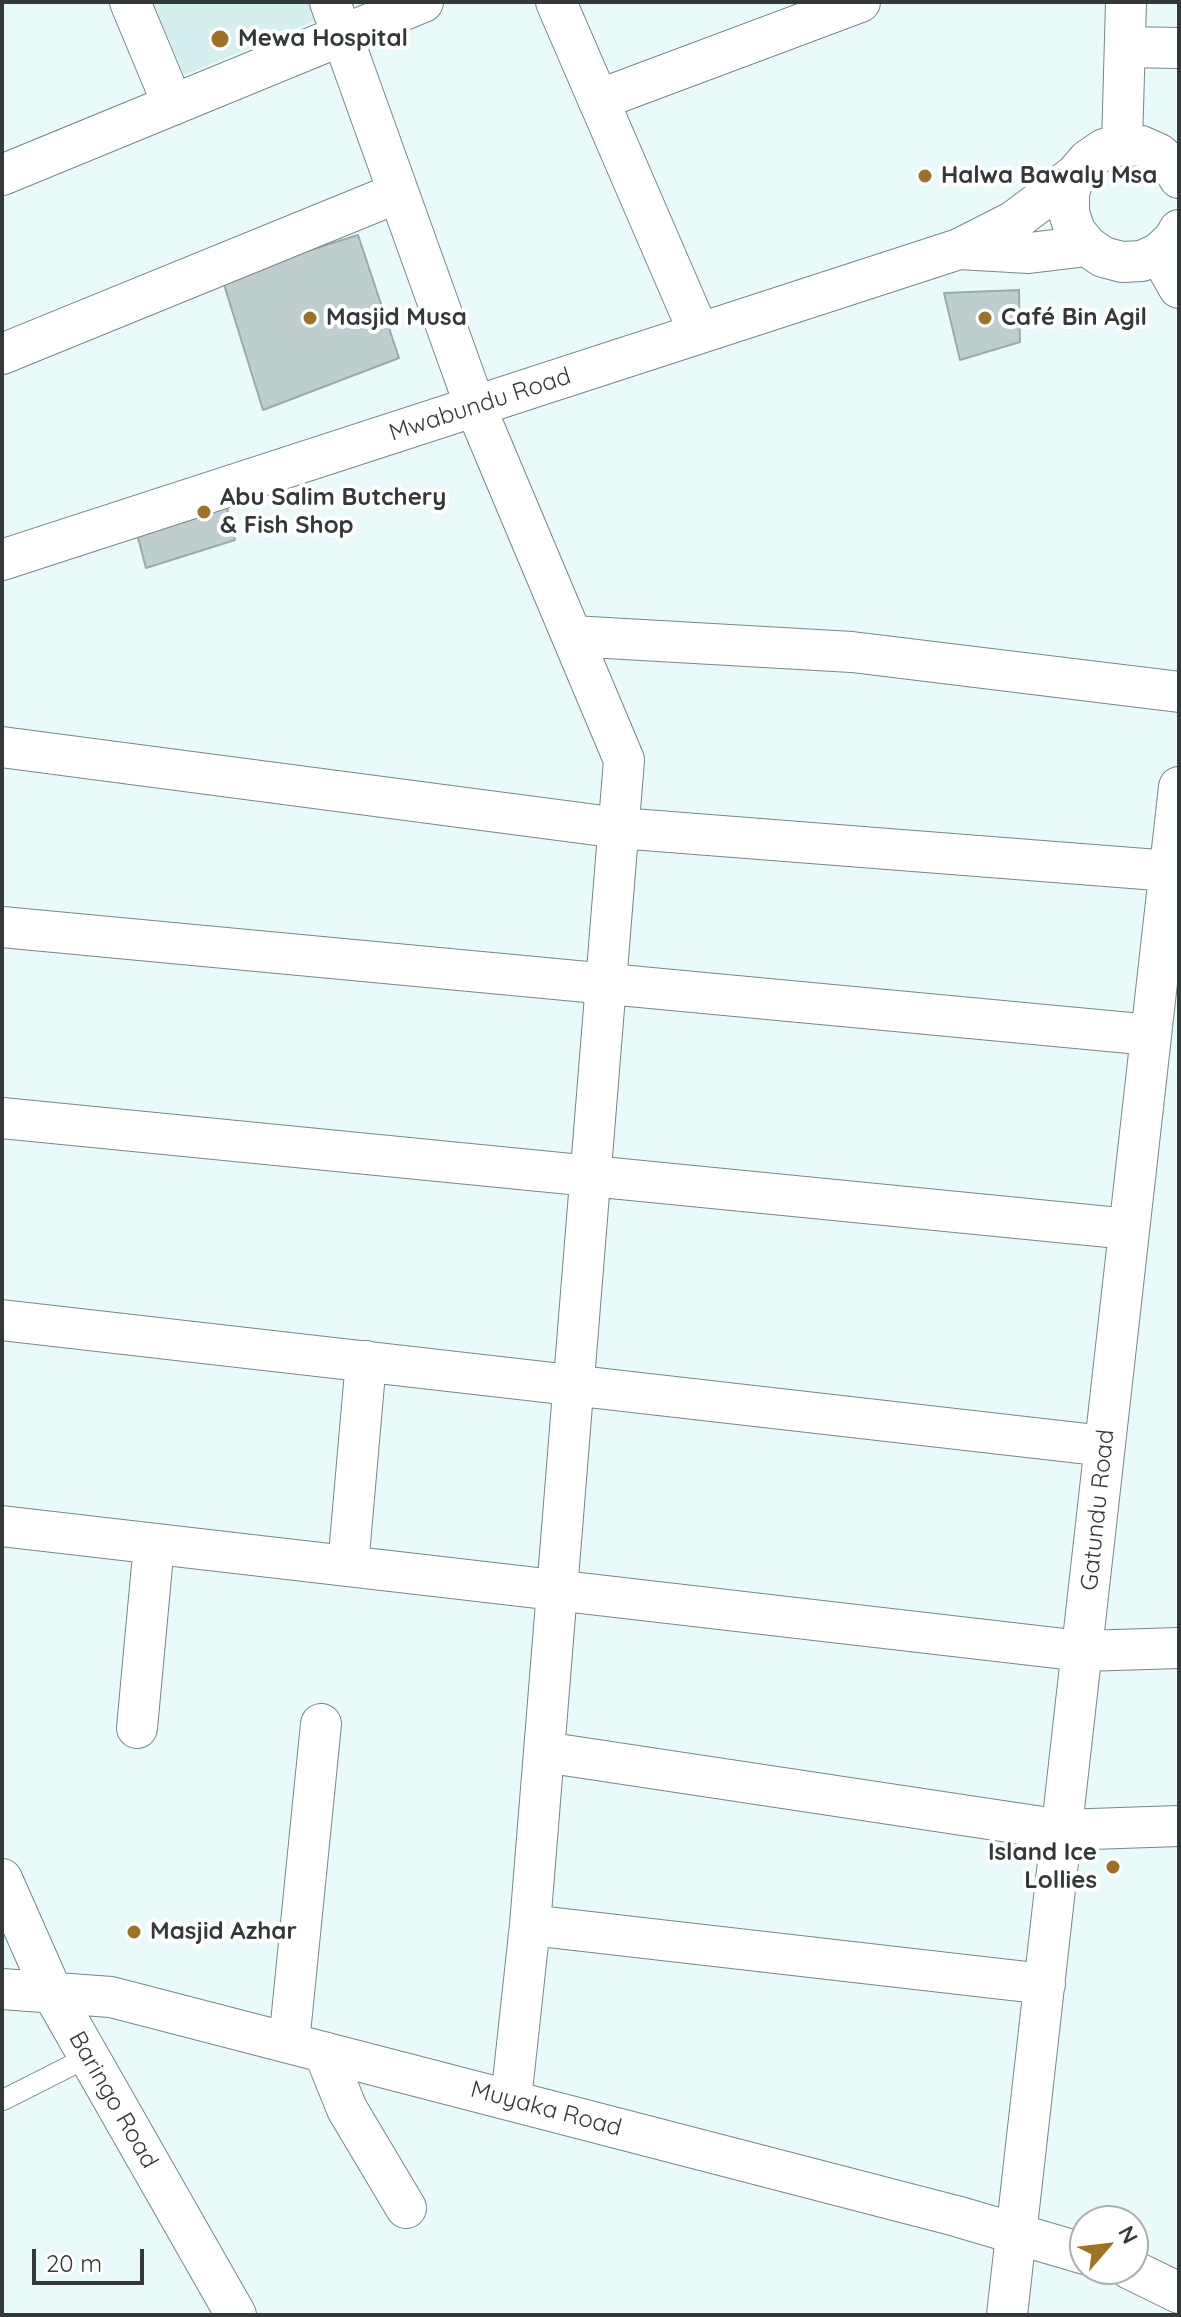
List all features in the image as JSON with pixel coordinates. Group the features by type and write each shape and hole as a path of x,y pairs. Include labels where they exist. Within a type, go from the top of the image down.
{"street":[{"path":"130,2 173,105"},
{"path":"2,175 173,105 335,19 423,2"},
{"path":"556,2 699,333"},
{"path":"598,100 860,2"},
{"path":"1122,145 1126,2"},
{"path":"335,19 475,406 624,760 530,1925 511,2100"},
{"path":"1125,47 1179,48"},
{"path":"959,249 1014,221 1104,149 1122,145 1141,146 1159,154 1173,167 1179,178"},
{"path":"1075,175 1069,193 1069,213 1075,231 1087,246 1103,257 1122,262 1142,261 1169,241 1179,288"},
{"path":"2,354 397,193"},
{"path":"959,249 1029,253 1087,246"},
{"name":"Mwabundu Road","path":"2,560 959,249"},
{"path":"572,636 852,652 1179,692"},
{"path":"2,747 619,828 1170,871"},
{"name":"Gatundu Road","path":"1007,2315 1179,787"},
{"path":"2,927 1151,1035"},
{"path":"2,1118 1129,1229"},
{"path":"2,1320 1105,1446"},
{"path":"348,1566 366,1361"},
{"path":"2,1526 1082,1651 1179,1648"},
{"path":"137,1728 154,1544"},
{"path":"321,1724 306,2048 347,2109 406,2208"},
{"path":"544,1752 1062,1830 1179,1826"},
{"name":"Baringo Road","path":"2,1879 52,1992 236,2315"},
{"path":"530,1925 1045,1984"},
{"name":"Muyaka Road","path":"2,1989 111,1997 1069,2249"},
{"path":"347,2109 369,2064"},
{"path":"1149,2278 1179,2293"}],"lane":[{"path":"3,2100 88,2057"}],"shaded area":[{"name":"Mewa Hospital","path":"153,2 360,2 184,75"}],"building":[{"name":"Masjid Musa","path":"358,235 399,358 263,410 222,278"},
{"name":"Café Bin Agil","path":"1019,290 1020,342 960,360 944,293"},
{"path":"226,504 235,540 146,568 137,534"}],"place":[{"name":"Mewa Hospital","path":"220,39"},
{"name":"Halwa Bawaly Msa","path":"925,176"},
{"name":"Masjid Musa","path":"310,318"},
{"name":"Café Bin Agil","path":"985,318"},
{"name":"Abu Salim Butchery & Fish Shop","path":"204,512"},
{"name":"Island Ice Lollies","path":"1113,1867"},
{"name":"Masjid Azhar","path":"134,1932"}]}
